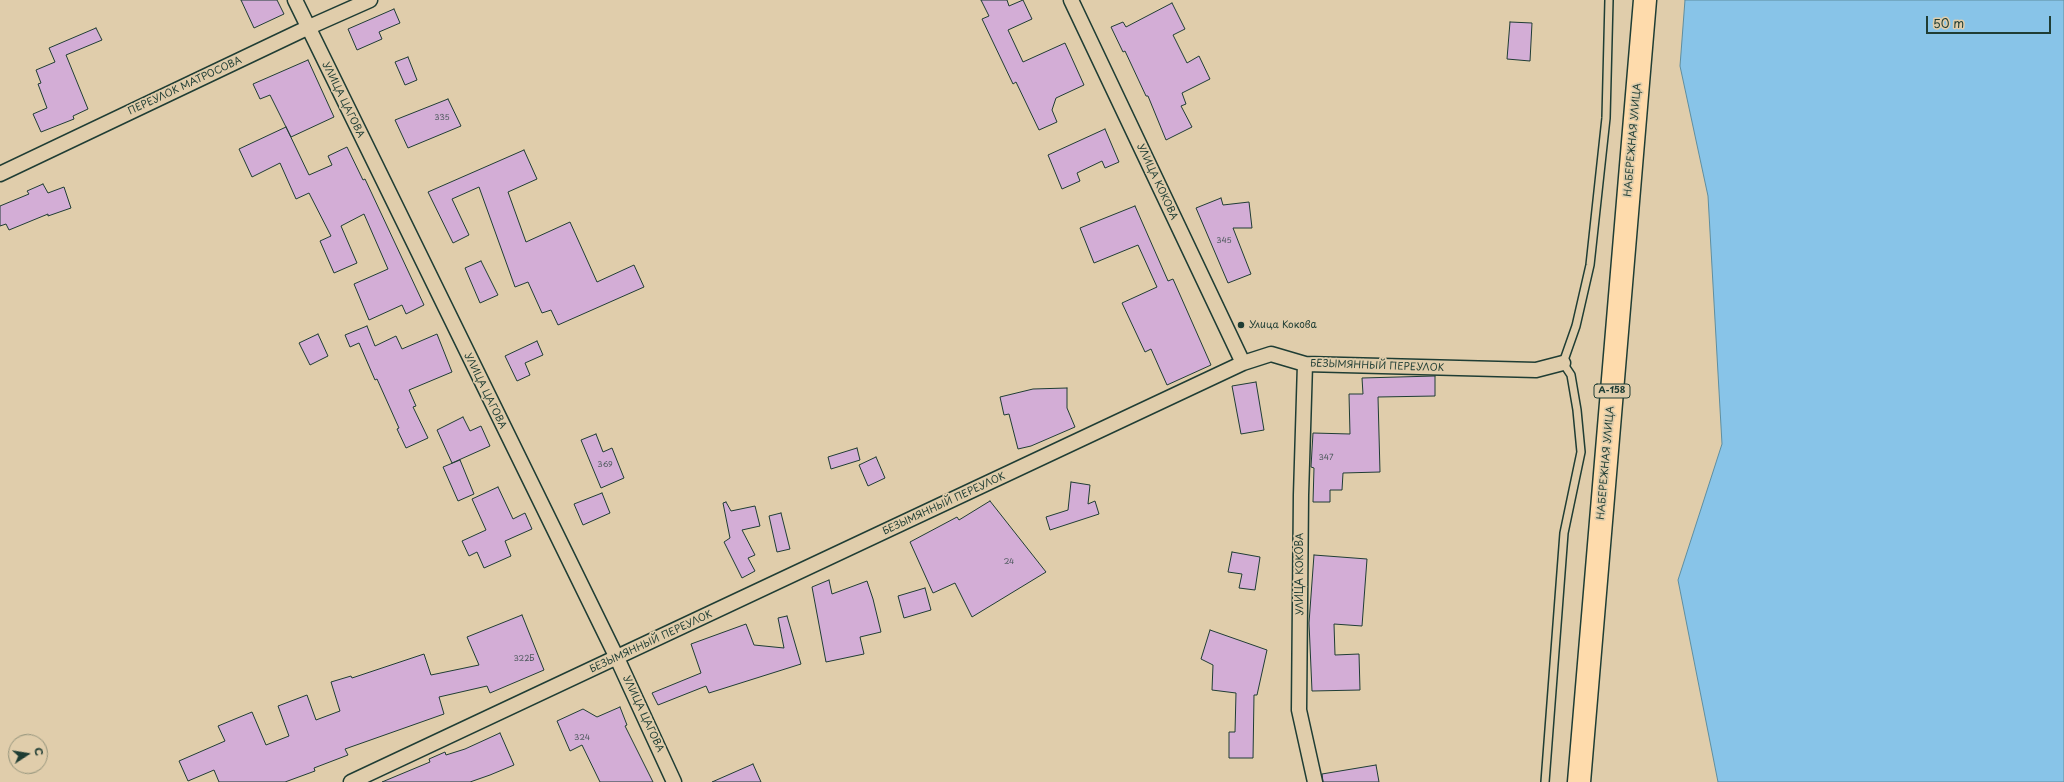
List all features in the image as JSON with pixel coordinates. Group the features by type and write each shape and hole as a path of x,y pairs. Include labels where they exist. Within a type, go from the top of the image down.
{"main road":[{"name":"НАБЕРЕЖНАЯ УЛИЦА","path":"1579,782 1645,0"}],"street":[{"name":"УЛИЦА ЦАГОВА","path":"295,0 307,28 617,658 674,782"},
{"name":"ПЕРЕУЛОК МАТРОСОВА","path":"0,174 307,28 370,0"},
{"name":"УЛИЦА КОКОВА","path":"1070,0 1243,363"},
{"name":"БЕЗЫМЯННЫЙ ПЕРЕУЛОК","path":"351,782 1243,363 1271,354 1305,364 1536,370 1562,363"},
{"name":"УЛИЦА КОКОВА","path":"1305,364 1301,495 1299,710 1315,782"}],"lane":[{"path":"1544,782 1564,533 1581,452 1577,410 1571,375 1562,363 1576,326 1590,265 1606,118 1610,0"}],"water":[{"path":"1685,0 2064,0 2064,782 1718,782 1678,580 1722,444 1708,196 1680,66"}],"building":[{"path":"241,0 277,0 284,14 254,28"},
{"path":"981,0 1007,0 1009,6 1023,0 1032,19 1008,30 1023,62 1065,43 1084,85 1056,98 1052,110 1057,122 1039,130 1016,82 1013,84 982,19 989,16"},
{"path":"1172,3 1185,29 1173,35 1187,63 1199,56 1210,79 1182,93 1186,104 1181,106 1192,127 1166,140 1148,96 1146,96 1125,51 1123,52 1111,27 1123,22 1126,27"},
{"path":"394,9 400,23 379,32 382,39 357,50 348,29"},
{"path":"1510,22 1532,23 1530,61 1507,59"},
{"path":"96,28 102,40 66,55 88,109 73,116 74,119 41,132 33,114 47,108 38,84 41,83 36,70 55,62 49,48"},
{"path":"408,57 417,80 405,85 395,62"},
{"path":"308,60 334,117 291,137 270,95 260,99 253,84"},
{"path":"448,99 461,126 408,148 395,120"},
{"path":"286,127 309,175 332,165 328,156 347,147 363,180 365,179 424,305 406,314 402,305 369,320 354,284 388,269 364,214 341,226 357,263 334,273 320,241 331,236 309,193 296,199 280,163 252,177 239,149"},
{"path":"1105,129 1119,162 1105,168 1102,161 1077,173 1080,181 1062,189 1048,155"},
{"path":"524,150 537,179 508,192 526,242 570,222 597,282 634,265 644,287 558,325 551,310 542,313 528,282 515,287 479,187 452,199 469,235 453,243 428,192"},
{"path":"43,184 48,193 64,187 71,208 48,216 48,214 9,230 6,224 0,226 0,206 29,194 27,191"},
{"path":"1221,198 1223,205 1249,202 1252,228 1233,228 1251,274 1228,283 1196,208"},
{"path":"1135,206 1168,281 1173,279 1211,365 1167,385 1151,349 1145,352 1122,303 1157,287 1138,245 1094,263 1080,228"},
{"path":"481,261 498,295 480,303 465,268"},
{"path":"367,326 375,346 396,336 402,349 437,334 452,372 409,390 416,406 413,407 428,438 406,448 397,429 399,428 377,379 375,380 359,343 350,347 345,335"},
{"path":"318,334 328,356 310,365 299,343"},
{"path":"537,341 543,355 525,363 530,375 517,381 505,356"},
{"path":"1435,376 1435,396 1378,397 1380,472 1343,473 1342,490 1330,490 1330,502 1313,502 1314,468 1311,467 1313,433 1350,434 1349,394 1363,394 1362,378"},
{"path":"1256,382 1264,430 1241,434 1232,386"},
{"path":"1067,388 1067,408 1075,427 1031,446 1018,449 1009,414 1004,415 1000,397 1033,389"},
{"path":"463,417 470,431 481,426 490,446 452,463 437,430"},
{"path":"596,434 603,452 612,448 624,478 601,488 581,440"},
{"path":"857,448 860,460 831,469 828,457"},
{"path":"876,457 885,478 868,486 859,465"},
{"path":"460,460 474,494 458,501 443,467"},
{"path":"1071,482 1090,485 1088,504 1095,501 1099,514 1050,530 1046,517 1068,510"},
{"path":"498,487 513,519 525,513 532,529 505,541 511,556 484,568 477,552 469,556 462,541 486,530 472,499"},
{"path":"602,493 610,513 583,525 574,504"},
{"path":"990,501 1046,572 972,617 955,583 933,593 910,542 957,517 959,520"},
{"path":"726,502 731,511 755,506 760,526 742,530 755,555 748,558 755,571 742,578 724,542 730,538 723,503"},
{"path":"781,513 790,549 777,552 769,516"},
{"path":"1232,552 1260,557 1255,590 1239,588 1242,574 1228,572"},
{"path":"1314,555 1367,559 1362,626 1334,624 1335,655 1359,654 1360,690 1312,691 1309,623"},
{"path":"829,580 832,594 867,581 881,632 860,637 864,654 826,662 812,587"},
{"path":"925,588 931,610 904,618 898,596"},
{"path":"522,615 544,670 490,693 487,686 439,697 444,714 345,749 348,755 314,768 315,771 285,782 219,782 214,770 188,781 179,761 225,741 218,726 252,712 266,745 289,736 278,706 307,695 316,720 340,711 331,682 351,676 352,678 424,654 431,675 479,665 467,637"},
{"path":"787,616 801,664 709,693 706,686 658,705 652,693 701,673 691,644 746,624 754,645 784,648 778,618"},
{"path":"1210,630 1267,650 1257,695 1254,695 1253,758 1229,758 1229,732 1235,732 1236,693 1212,690 1213,665 1201,659"},
{"path":"620,707 627,725 625,726 653,782 600,782 582,745 570,751 557,721 583,709 597,717"},
{"path":"500,733 514,765 490,775 470,782 382,782 430,762 429,759 445,752 446,755 465,749"},
{"path":"753,764 761,782 712,782"},
{"path":"1376,765 1379,782 1323,782 1322,774"}],"place":[{"name":"Улица Кокова","path":"1241,325"}]}
